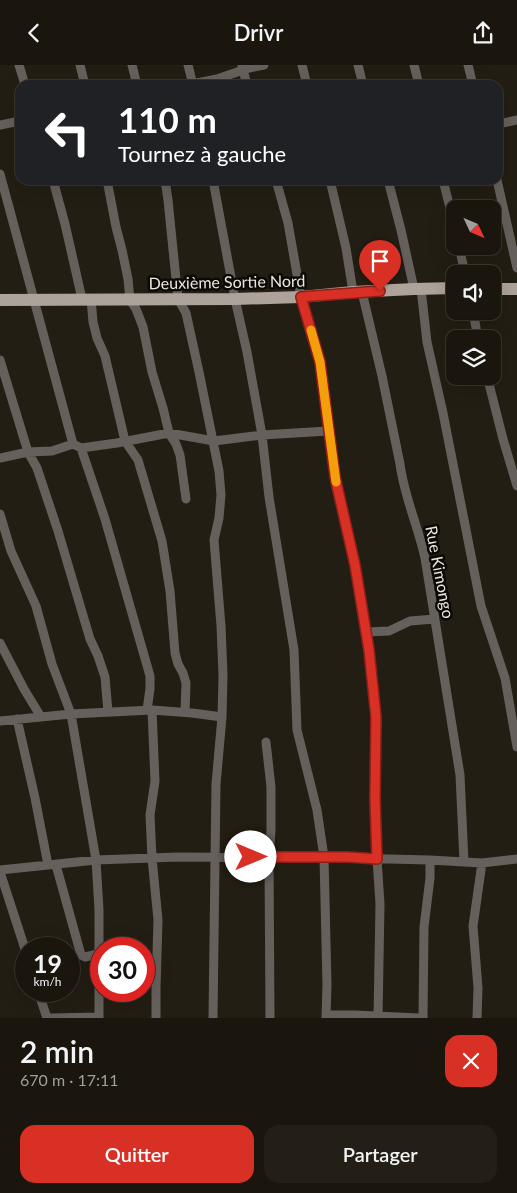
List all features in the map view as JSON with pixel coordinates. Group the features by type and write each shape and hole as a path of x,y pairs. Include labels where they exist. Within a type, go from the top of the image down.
{"main road":[{"name":"Deuxième Sortie Nord","path":"0,300 235,299 446,289"},
{"path":"501,289 517,289"}],"street":[{"path":"19,65 24,80"},
{"path":"80,65 84,80"},
{"path":"132,65 136,80"},
{"path":"188,65 190,80"},
{"path":"212,80 242,67 264,65"},
{"path":"302,65 306,80"},
{"path":"358,65 362,80"},
{"path":"414,65 418,80"},
{"path":"468,65 472,80"},
{"path":"242,67 246,80"},
{"path":"503,123 517,120"},
{"path":"0,125 15,122"},
{"path":"0,174 34,300 77,446 104,519 150,676 149,710 155,781 150,815 158,920 156,1018"},
{"path":"54,185 97,338 105,356 125,441 138,460 162,541 170,591 175,653 186,683 185,712"},
{"path":"108,185 124,257 130,300 136,309 143,327 152,372 169,433 180,455 186,499"},
{"path":"166,185 178,299 186,313 214,441 221,495 219,518 214,540 221,626 222,717 216,783 213,1018"},
{"path":"214,185 262,435 269,497 294,650 297,731 317,811 324,857 326,1016 421,1018 424,927 430,877 430,860"},
{"path":"277,185 288,223 301,297 320,362 335,477 355,565 371,668 376,717 375,799 380,904 378,1017"},
{"name":"Rue Kimongo","path":"331,185 346,248 382,376 402,477 425,558 460,775 464,862"},
{"path":"389,185 418,289 427,342 481,606 505,678 517,747"},
{"path":"444,185 448,200"},
{"path":"498,185 517,268"},
{"path":"0,360 28,452 37,467 90,639 98,655 105,677 108,712"},
{"path":"489,385 517,486"},
{"path":"0,458 28,452 52,451 169,433 214,441 262,435 328,431"},
{"path":"0,514 11,551 36,606 52,664 71,714 96,860 98,937"},
{"path":"366,632 389,631 410,621 435,619"},
{"path":"0,643 41,717"},
{"path":"0,721 71,714 149,710 222,717"},
{"path":"17,719 52,865 81,955 85,957 90,956"},
{"path":"266,742 271,787 269,857 270,1018"},
{"path":"21,937 0,871 96,860 215,857 324,857 482,863 517,859"},
{"path":"477,1018 478,988 473,926 482,863"},
{"path":"42,1002 47,1018"},
{"path":"52,1018 99,1017 99,1002"}],"slow traffic":[{"path":"311,330 320,362 336,482"}],"route":[{"path":"251,857 348,857 377,859 375,799 376,717 369,650 355,565 335,477 320,362 301,297 380,291"}]}
